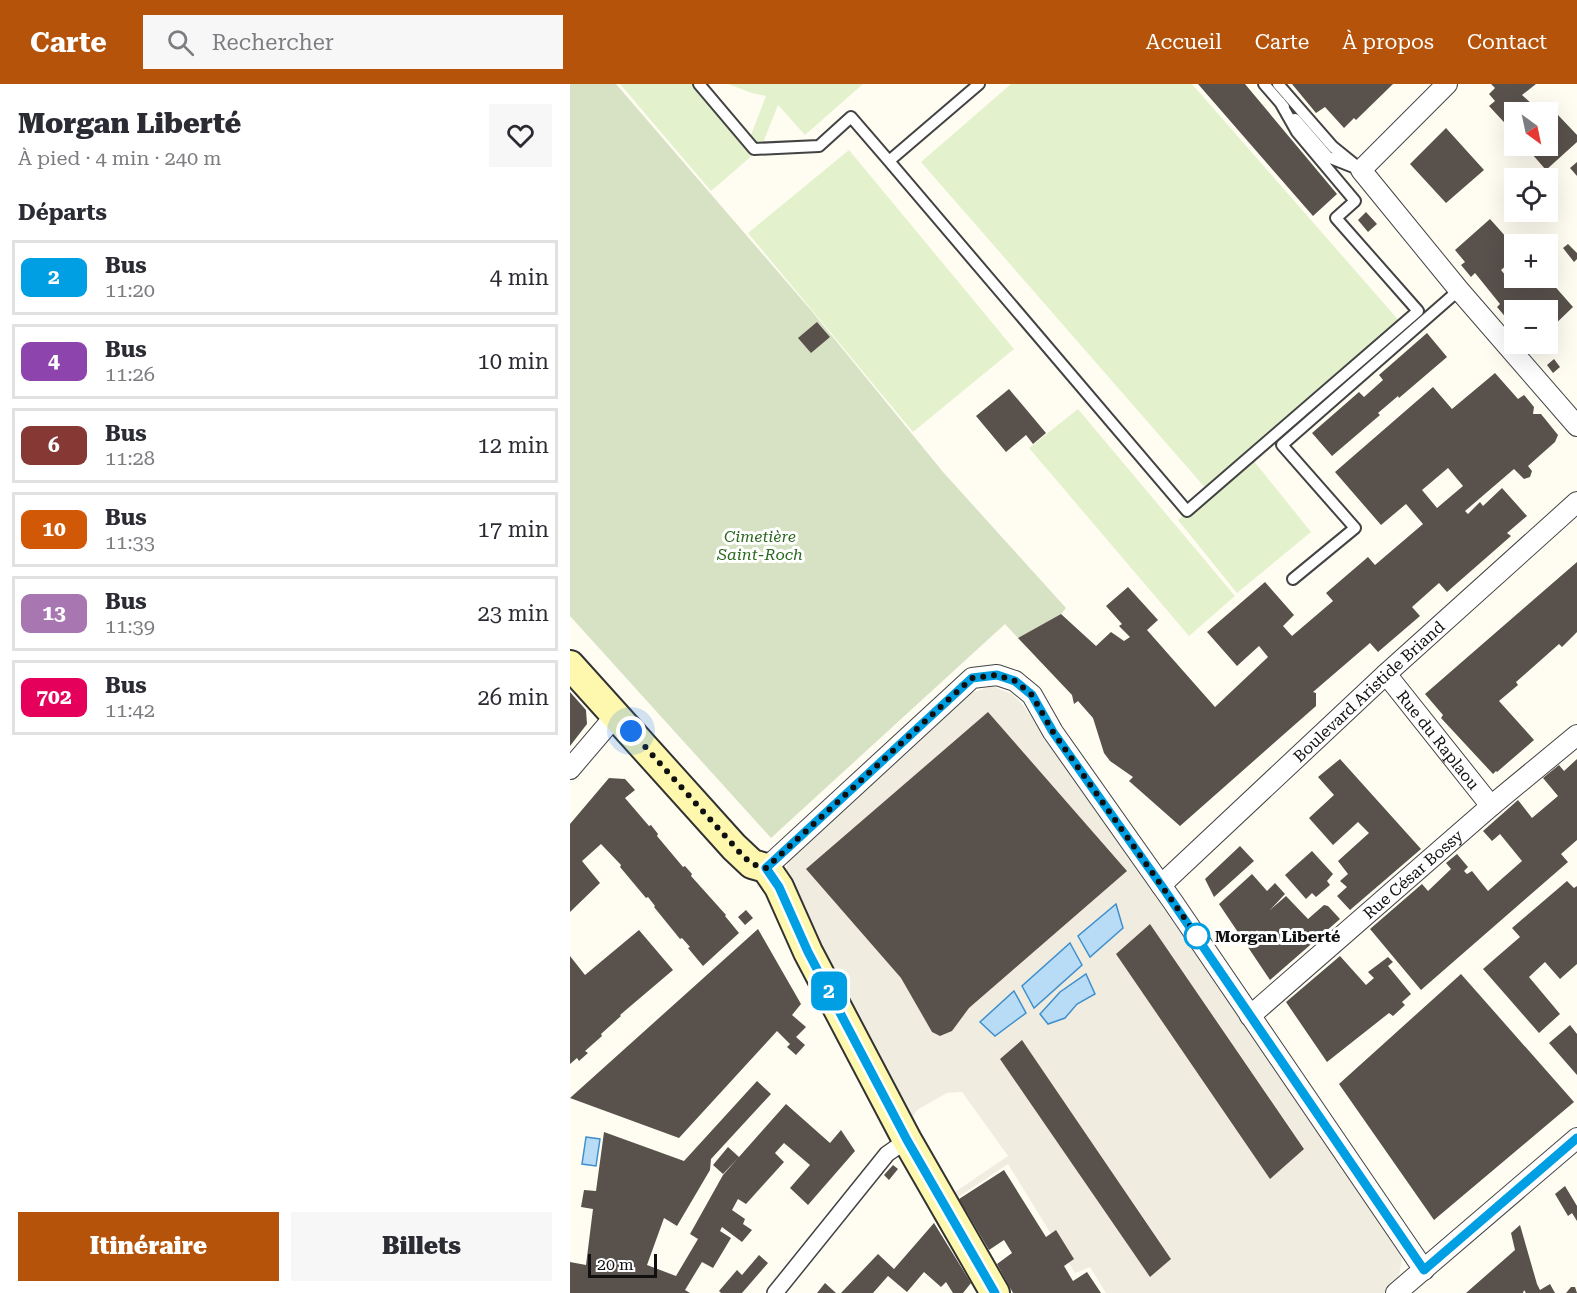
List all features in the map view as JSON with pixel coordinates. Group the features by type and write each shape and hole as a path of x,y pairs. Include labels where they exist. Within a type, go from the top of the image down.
{"main road":[{"path":"570,665 734,847 752,864 766,868 779,887 808,952 995,1293"}],"street":[{"path":"1447,84 1361,170 1459,290 1577,426"},
{"name":"Boulevard Aristide Briand","path":"1161,885 1386,674 1575,507"},
{"name":"Rue du Raplaou","path":"1386,674 1491,806"},
{"path":"766,868 972,678 997,675 1015,681 1032,695 1053,732 1161,885 1424,1270"},
{"path":"570,769 616,715"},
{"name":"Rue César Bossy","path":"1250,1016 1491,806 1577,735"},
{"path":"776,1293 888,1154 905,1129"},
{"path":"1402,1291 1577,1138"}],"lane":[{"path":"699,84 754,149 819,146 851,117 1187,511 1418,311 1336,218 1355,201 1296,132 1280,102"},
{"path":"889,161 979,84"},
{"path":"1264,84 1328,157 1361,170"},
{"path":"1278,84 1333,147 1361,170"},
{"path":"1293,579 1355,528 1282,445 1459,290"}],"green space":[{"name":"Cimetière Saint-Roch","path":"570,84 616,84 810,309 943,472 1066,608 1061,614 1018,638 1005,624 771,838 570,616"},
{"path":"620,84 694,84 754,154 711,191"},
{"path":"728,84 863,84 805,135 778,105 762,145 749,140 766,96"},
{"path":"1011,84 1192,84 1401,323 1208,491 921,162"},
{"path":"849,150 1014,349 913,432 748,233"},
{"path":"1078,409 1235,596 1189,636 1029,448"},
{"path":"1253,460 1311,532 1237,593 1178,520"}],"shaded area":[{"path":"992,686 1012,694 1023,705 1399,1249 1402,1260 1399,1275 1384,1293 1106,1293 1090,1267 1075,1273 1008,1164 954,1200 892,1090 785,875 788,862 971,693","holes":["988,712 1127,871 969,1008 952,1031 940,1036 932,1032 901,978 807,869","1150,924 1304,1148 1270,1178","1086,975 1094,995 1077,1004 1065,1018 1060,992","1022,1041 1171,1258 1150,1277 1000,1059","962,1092 1008,1156 955,1192 913,1117 917,1110 947,1093"]}],"water":[{"path":"1116,904 1123,928 1090,957 1078,936"},
{"path":"1070,943 1082,965 1034,1008 1022,986"},
{"path":"1086,974 1095,994 1077,1004 1065,1018 1048,1024 1040,1014 1060,992"},
{"path":"1014,991 1026,1013 995,1036 980,1022"},
{"path":"586,1137 600,1139 596,1166 582,1164"}],"building":[{"path":"1198,84 1245,84 1337,194 1313,216"},
{"path":"1292,84 1393,84 1356,120 1354,118 1344,128 1325,107 1316,113"},
{"path":"1491,84 1536,84 1522,95 1530,102 1504,102 1504,122 1489,106 1495,101 1489,94 1495,88"},
{"path":"1558,115 1577,135 1577,142 1548,168 1544,168 1534,156 1558,156"},
{"path":"1446,128 1484,170 1446,203 1410,164"},
{"path":"1577,162 1577,176 1570,168"},
{"path":"1366,212 1377,224 1368,232 1358,220"},
{"path":"1490,219 1504,235 1504,267 1501,270 1504,274 1504,288 1556,288 1573,307 1558,321 1558,300 1504,300 1504,315 1497,307 1500,304 1475,273 1471,277 1461,265 1465,262 1455,250"},
{"path":"1568,244 1577,253 1577,259 1574,262 1563,248"},
{"path":"817,322 830,337 811,353 798,338"},
{"path":"1427,333 1447,357 1378,413 1380,415 1332,456 1312,433 1359,392 1364,397 1383,380 1379,375"},
{"path":"1554,359 1560,367 1553,373 1547,365"},
{"path":"1495,373 1518,399 1524,395 1534,407 1533,414 1541,414 1558,435 1555,442 1528,466 1532,471 1530,477 1524,479 1514,469 1465,511 1468,514 1480,502 1483,506 1502,488 1527,516 1507,533 1511,536 1447,592 1439,583 1412,607 1420,616 1378,652 1370,643 1313,692 1316,693 1316,706 1180,826 1129,781 1133,777 1110,761 1104,753 1093,718 1078,701 1074,704 1072,695 1018,638 1061,614 1096,646 1111,632 1124,641 1130,637 1119,626 1122,624 1106,606 1128,587 1158,620 1147,630 1215,707 1268,657 1259,646 1237,666 1207,632 1265,582 1294,615 1283,626 1292,636 1333,601 1326,593 1368,557 1375,565 1423,524 1406,504 1381,525 1335,472 1433,387 1452,409","holes":["1448,468 1463,486 1437,508 1422,490"]},
{"path":"1009,389 1046,433 1033,444 1026,435 1006,452 976,416"},
{"path":"1577,562 1577,632 1562,647 1559,644 1516,682 1518,685 1499,701 1534,740 1493,774 1441,718 1443,715 1425,694"},
{"path":"570,692 586,710 587,724 570,746"},
{"path":"988,712 1127,871 969,1008 952,1031 940,1036 932,1032 901,978 806,869"},
{"path":"1340,759 1421,849 1350,910 1337,896 1347,887 1340,881 1348,874 1338,861 1369,833 1358,822 1333,845 1309,818 1334,795 1318,777"},
{"path":"1577,759 1577,840 1561,854 1568,862 1421,990 1370,929 1422,884 1428,891 1451,869 1446,863 1457,854 1468,867 1464,871 1467,874 1472,871 1488,891 1522,861 1500,834 1492,841 1483,831 1518,800 1532,818 1558,796 1543,778 1559,765 1564,771"},
{"path":"609,778 625,779 635,790 625,798 649,826 651,825 658,834 657,836 683,867 685,866 692,874 691,876 739,933 703,966 688,948 690,947 682,938 680,939 648,897 646,898 620,867 621,865 601,844 582,861 600,883 570,912 570,824"},
{"path":"1240,846 1254,861 1214,897 1205,879"},
{"path":"1312,851 1333,874 1327,881 1330,885 1316,897 1312,893 1306,899 1285,875"},
{"path":"1252,874 1267,891 1275,883 1285,894 1270,910 1286,896 1308,919 1324,905 1328,906 1340,919 1270,980 1219,904"},
{"path":"1567,881 1574,888 1577,886 1577,964 1560,979 1545,962 1529,977 1560,1014 1539,1033 1483,969 1520,937 1512,928"},
{"path":"746,910 753,918 745,925 738,917"},
{"path":"1150,924 1304,1149 1270,1179 1116,954"},
{"path":"758,929 801,1004 792,1015 806,1027 796,1037 805,1045 796,1055 787,1047 790,1044 777,1031 679,1138 570,1098"},
{"path":"639,930 673,970 620,1015 585,1051 588,1053 579,1061 577,1058 570,1064 570,956 585,975"},
{"path":"1340,956 1366,985 1374,978 1368,972 1388,957 1393,962 1388,966 1411,994 1402,1002 1405,1005 1393,1016 1389,1013 1327,1062 1286,1002"},
{"path":"1461,974 1574,1102 1434,1220 1339,1084"},
{"path":"1570,1025 1577,1034 1577,1075 1549,1043"},
{"path":"1022,1040 1171,1259 1150,1277 1000,1059"},
{"path":"757,1081 771,1094 711,1159 710,1170 677,1226 664,1218 647,1265 676,1276 698,1239 690,1234 723,1175 786,1104 830,1143 841,1130 855,1151 808,1205 790,1188 810,1165 784,1143 775,1153 784,1162 746,1204 738,1199 732,1210 745,1219 743,1224 752,1230 742,1242 722,1227 720,1231 731,1238 713,1268 702,1262 685,1290 690,1293 570,1293 570,1262 586,1265 593,1209 581,1207 584,1190 596,1191 604,1132 684,1161"},
{"path":"728,1147 739,1157 723,1174 713,1165"},
{"path":"893,1165 898,1169 889,1180 884,1175"},
{"path":"1004,1170 1046,1237 1056,1230 1074,1259 1064,1266 1073,1281 1087,1272 1101,1293 1013,1293 997,1264 1012,1253 1004,1240 989,1250 959,1199"},
{"path":"1565,1186 1577,1206 1577,1221 1572,1213 1568,1216 1555,1194"},
{"path":"934,1223 971,1283 963,1293 953,1293 946,1282 941,1287 924,1272 907,1292 888,1276 873,1293 841,1293 878,1254 894,1269"},
{"path":"1520,1225 1540,1290 1550,1284 1555,1293 1526,1293 1524,1290 1523,1293 1466,1293 1515,1250 1511,1233"},
{"path":"759,1255 768,1263 742,1293 721,1293 719,1291 737,1270 742,1275"},
{"path":"825,1283 836,1293 817,1293"},
{"path":"1571,1287 1575,1287 1577,1293 1566,1293"}],"bus line":[{"name":"2","path":"995,1293 907,1140 808,952 779,887 766,868 972,678 997,675 1015,681 1032,695 1053,732 1197,936 1424,1270 1577,1138"}],"place":[{"name":"Morgan Liberté","path":"1197,936"}],"route":[{"path":"631,731 734,847 752,864 766,868 972,678 997,675 1015,681 1032,695 1053,732 1197,936"}]}
